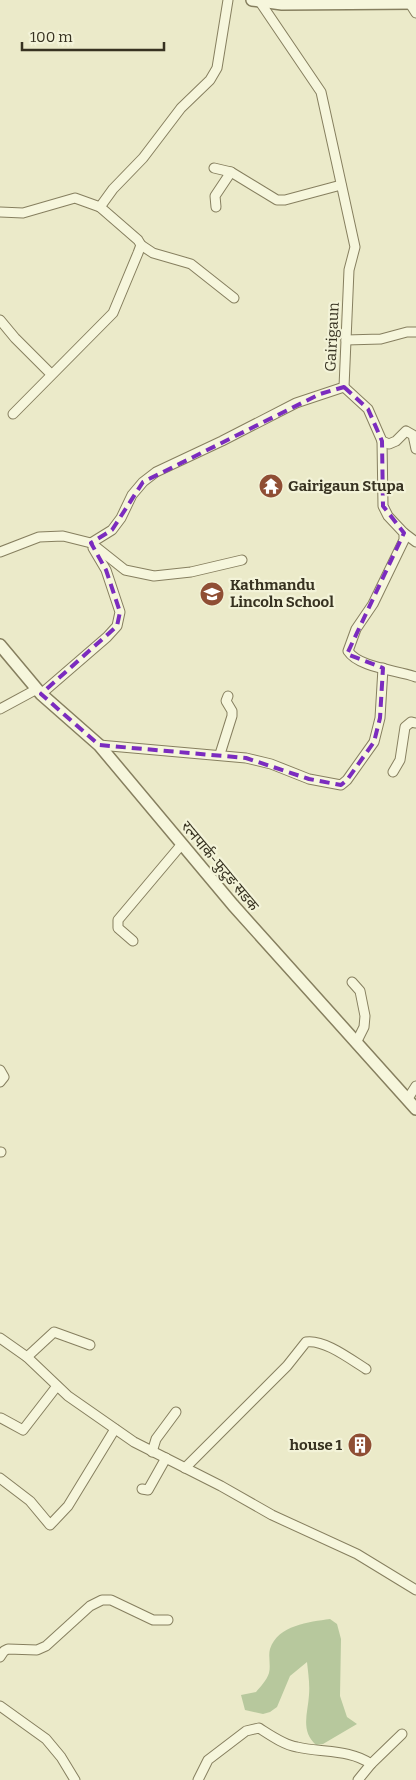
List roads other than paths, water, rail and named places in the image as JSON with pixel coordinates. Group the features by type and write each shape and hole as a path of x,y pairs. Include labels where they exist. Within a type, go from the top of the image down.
{"street":[{"path":"100,207 112,188 143,158 181,108 210,80 217,68 228,0"},
{"path":"256,1 412,3 416,13"},
{"name":"Gairigaun","path":"91,543 112,530 121,518 132,495 143,482 156,472 222,441 296,402 344,387 349,270 355,247 321,92 256,1"},
{"path":"214,168 231,172 276,200 285,200 341,184"},
{"path":"216,207 215,196 231,172"},
{"path":"0,212 23,213 75,198 100,207 152,253 191,264 234,298"},
{"path":"13,414 113,314 141,245"},
{"path":"0,320 15,338 52,374"},
{"path":"346,340 381,340 407,332 416,332"},
{"path":"344,387 368,409 382,441 383,506 388,516 404,533 416,542"},
{"path":"382,441 389,444 396,441 406,431 413,436 416,449"},
{"path":"404,533 404,540 373,604 356,629 348,652 351,656 360,660 416,677"},
{"path":"0,552 39,537 62,536 91,543 125,570 154,576 191,572 242,560"},
{"path":"0,709 39,691 107,637 117,626 120,612 106,570 91,543"},
{"name":"रत्नपार्क-फुटुङ सडक","path":"0,645 39,691 99,745 233,905 416,1109"},
{"path":"99,745 192,754 220,754 271,764 309,779 341,785 347,780 374,742 380,718 383,668"},
{"path":"220,754 232,716 232,711 226,701 228,696"},
{"path":"393,772 400,760 405,727 411,722 416,723"},
{"path":"133,941 118,928 118,920 182,844"},
{"path":"352,982 360,991 365,1016 364,1027 356,1043"},
{"path":"0,1070 4,1077 0,1082"},
{"path":"407,1100 416,1086"},
{"path":"27,1357 54,1332 90,1345"},
{"path":"0,1338 27,1357 68,1396 152,1452 272,1515 357,1554 416,1590"},
{"path":"185,1468 282,1371 306,1342 313,1341 344,1354 366,1369"},
{"path":"1,1418 23,1430 57,1386"},
{"path":"152,1452 156,1440 176,1412"},
{"path":"0,1478 30,1501 50,1525 68,1506 115,1429"},
{"path":"142,1489 148,1490 166,1458"},
{"path":"0,1657 8,1649 37,1650 46,1646 90,1606 102,1600 112,1600 153,1620 168,1620"},
{"path":"0,1706 46,1739 61,1757 75,1780"},
{"path":"198,1780 208,1760 246,1731 259,1728 294,1747 351,1754 371,1764"},
{"path":"358,1780 371,1764 402,1734"}],"place":[{"name":"Gairigaun Stupa","path":"271,486"},
{"name":"Kathmandu Lincoln School","path":"212,594"},
{"name":"house 1","path":"360,1445"}]}
